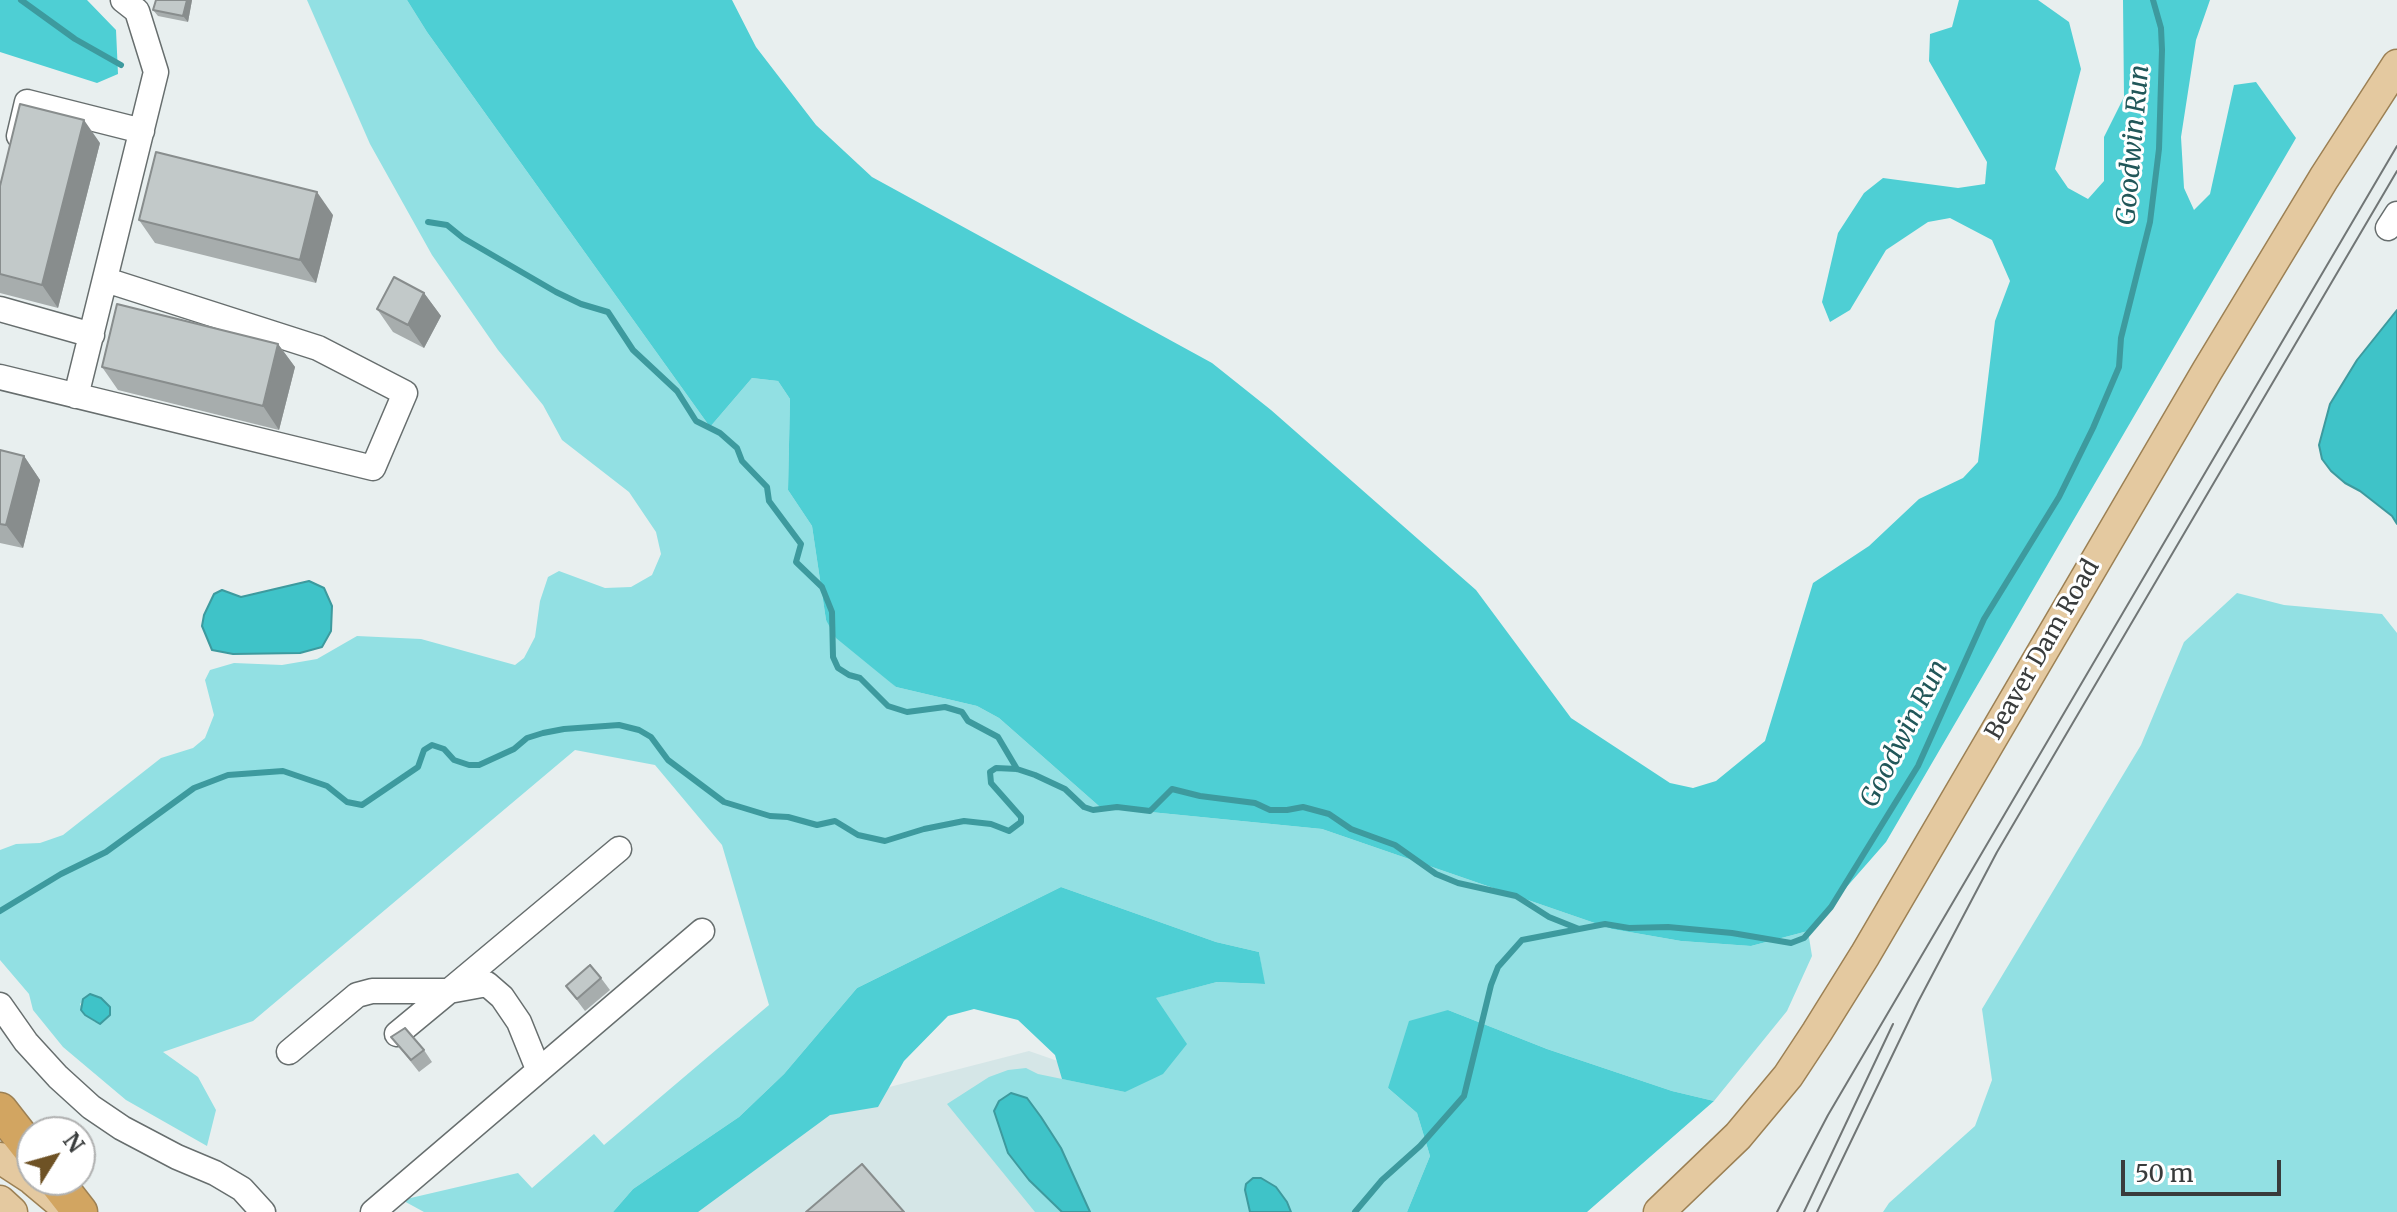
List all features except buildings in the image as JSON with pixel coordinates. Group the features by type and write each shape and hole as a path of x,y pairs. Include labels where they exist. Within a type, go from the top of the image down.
{"highway":[{"path":"0,1110 16,1130"},
{"path":"68,1196 80,1212"}],"main road":[{"name":"Beaver Dam Road","path":"1659,1212 1738,1136 1788,1076 1817,1032 2207,371 2324,178 2397,65"},
{"path":"52,1196 72,1212"},
{"path":"0,1201 12,1212"}],"lane":[{"path":"76,396 156,72 137,11 123,0"},
{"path":"14,157 27,102 142,131"},
{"path":"0,377 373,468 405,393 318,348 106,280"},
{"path":"0,309 92,335"},
{"path":"397,1034 619,849"},
{"path":"373,1212 702,931"},
{"path":"289,1052 357,995 372,991 449,991 487,984 502,997 519,1022 538,1069"},
{"path":"0,1005 26,1042 91,1107 136,1135 242,1189 263,1212"}],"shaded area":[{"path":"0,0 87,0 116,30 118,74 97,83 0,52"},
{"path":"307,0 407,0 710,427 752,378 778,381 790,399 788,490 812,526 826,620 896,687 977,706 999,718 1100,807 1322,829 1612,929 1681,941 1751,946 1808,931 1812,956 1787,1011 1714,1101 1672,1091 1547,1049 1448,1010 1388,1088 1417,1113 1430,1156 1407,1212 1291,1212 1287,1202 1245,1190 1250,1212 1035,1212 947,1104 989,1077 1026,1068 1038,1074 1125,1092 1155,998 1217,982 1264,984 1259,952 1216,942 1061,887 857,988 784,1074 739,1117 633,1189 613,1212 424,1212 402,1200 518,1173 532,1188 594,1134 604,1145 769,1005 722,845 655,765 575,750 253,1021 163,1052 198,1077 216,1110 207,1146 126,1100 63,1047 33,1010 29,994 0,960 0,850 16,844 40,843 63,835 161,758 193,748 205,738 214,715 205,680 210,670 234,663 282,665 317,659 357,636 421,639 515,665 524,658 535,637 540,601 548,577 559,571 605,588 631,587 652,575 661,554 656,532 629,492 562,440 543,405 498,350 432,255 370,144","holes":["90,994 101,998 110,1007 110,1015 95,1022 85,1015 80,1004"]},
{"path":"407,0 732,0 756,47 816,125 872,177 1212,363 1271,410 1476,590 1571,718 1670,783 1693,788 1716,781 1765,741 1813,583 1869,546 1919,499 1963,478 1978,462 1995,321 2010,281 1992,240 1950,218 1928,222 1886,250 1850,310 1830,322 1822,302 1838,233 1864,193 1883,178 1958,188 1985,184 1987,162 1929,61 1930,34 1952,27 1959,0 2038,0 2069,22 2081,69 2055,169 2068,188 2088,199 2104,181 2104,137 2124,97 2123,0 2210,0 2196,40 2181,137 2184,188 2194,210 2210,194 2234,85 2256,82 2296,138 1886,842 1808,931 1751,946 1681,941 1612,929 1322,829 1100,807 999,718 977,706 896,687 836,638 826,620 812,526 788,490 790,399 778,381 752,378 710,427"},
{"path":"2397,310 2397,524 2392,516 2331,471 2322,459 2319,445 2330,404 2357,360"},
{"path":"309,581 324,588 332,606 331,631 322,647 300,653 233,654 212,650 202,626 214,594 222,590 241,597"},
{"path":"2237,593 2284,605 2382,614 2397,633 2397,1212 1883,1212 1889,1203 1975,1126 1992,1080 1982,1009 2141,745 2184,642"},
{"path":"1061,887 1216,942 1259,952 1265,984 1217,982 1156,998 1187,1044 1163,1074 1125,1092 1062,1079 1055,1055 1018,1020 974,1009 948,1016 904,1061 878,1107 830,1115 698,1212 613,1212 633,1189 739,1117 784,1074 857,988"},
{"path":"90,994 101,998 110,1007 110,1015 100,1024 81,1010 83,999"},
{"path":"1448,1010 1547,1049 1672,1091 1714,1101 1587,1212 1407,1212 1430,1156 1417,1113 1388,1088 1409,1021"},
{"path":"1029,1051 1342,1160 1323,1212 696,1212 839,1100"},
{"path":"1011,1093 1027,1098 1041,1117 1061,1148 1090,1212 1062,1212 1029,1180 1008,1153 994,1111 999,1101"},
{"path":"1253,1178 1261,1178 1276,1187 1291,1212 1250,1212 1245,1190 1246,1184"}],"waterway":[{"path":"21,0 75,39 121,65"},
{"name":"Goodwin Run","path":"1355,1212 1464,1096 1491,985 1498,967 1522,940 1605,924 1732,933 1791,943 1804,938 1831,907 1918,766 1984,619 2059,497 2119,367 2121,338 2150,222 2159,149 2162,50 2161,28 2153,0"},
{"path":"428,222 447,225 463,238 556,292 608,312 633,350 677,391 696,421 720,433 737,448 742,461 767,487 769,501 801,544 796,562 822,587 832,612 833,657 838,668 860,678 888,706 907,712 945,707 962,712 968,721 998,737 1017,769"},
{"path":"0,911 61,874 106,852 194,788 228,775 283,771 327,786 347,802 362,805 418,767 424,750 432,745 444,749 454,760 479,765 514,749 527,738 543,733 619,725 651,737 668,760 724,802 770,816 788,817 817,825 835,821 858,835 885,841 964,821 991,824 1009,831 1021,822 1021,817 991,783 990,772 996,768 1017,769 1035,775 1065,789 1084,807 1093,810 1117,807 1150,811 1172,789 1255,803 1270,810 1303,807 1329,814 1351,829 1395,845 1436,874 1458,883 1516,896 1549,917 1579,929"}],"tram line":[{"path":"1777,1212 1828,1115 2397,146"},
{"path":"1817,1212 1918,1002 1997,852 2397,171"},
{"path":"1804,1212 1893,1024"}]}
